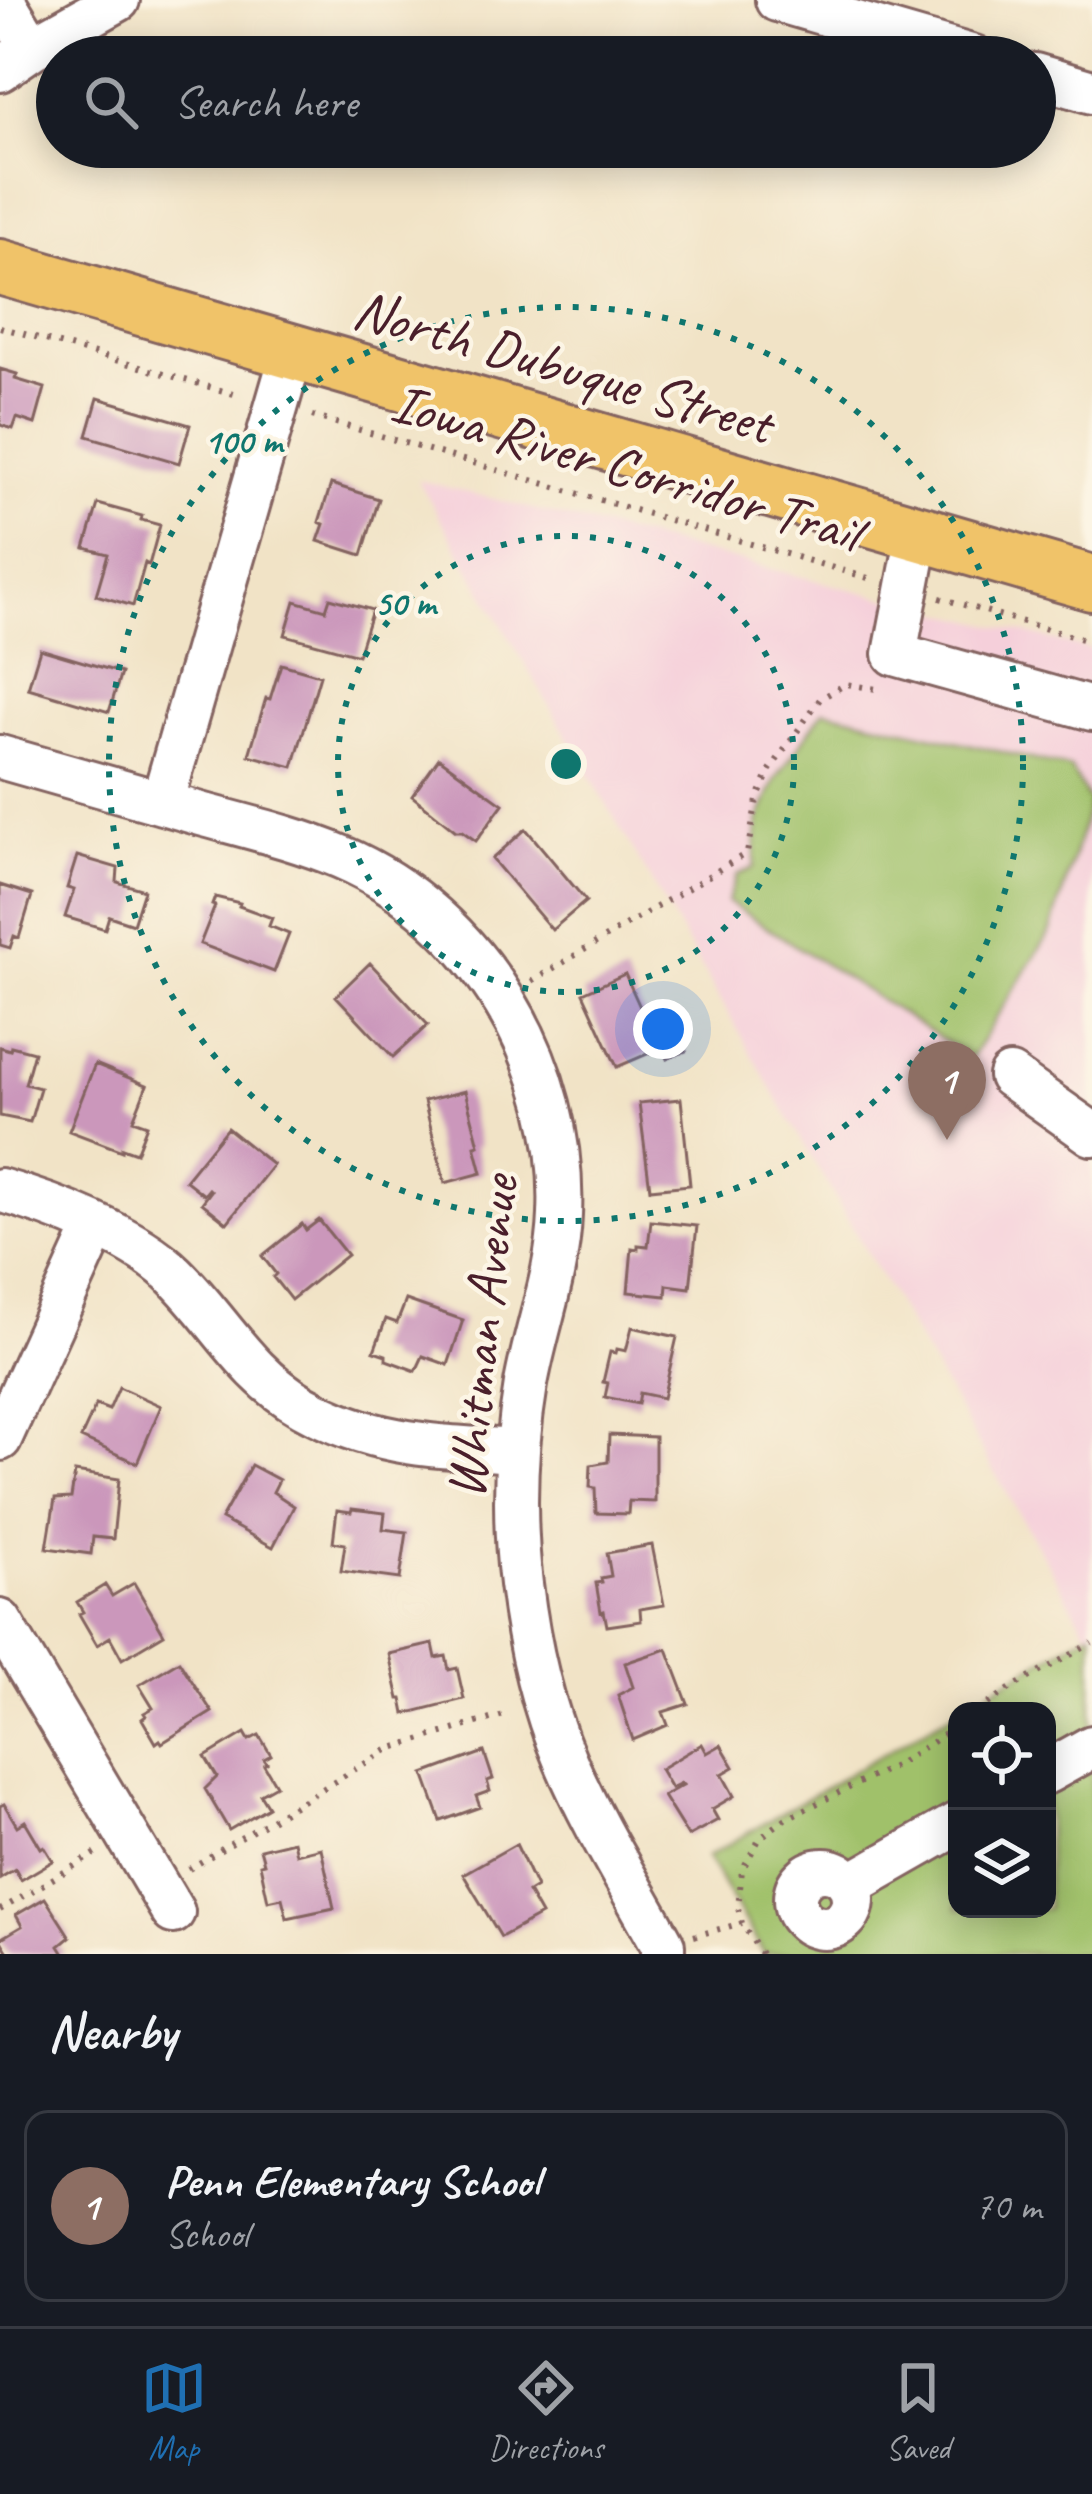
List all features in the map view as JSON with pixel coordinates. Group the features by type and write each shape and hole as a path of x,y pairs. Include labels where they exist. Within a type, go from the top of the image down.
{"main road":[{"name":"North Dubuque Street","path":"0,267 1092,583"}],"street":[{"path":"3,0 16,59"},
{"path":"56,36 118,0"},
{"path":"777,0 901,36"},
{"path":"1056,81 1092,92"},
{"path":"162,803 292,353"},
{"path":"918,534 895,654 1092,709"},
{"name":"Whitman Avenue","path":"0,757 342,857 392,884 430,914 470,953 503,998 530,1048 548,1100 559,1164 554,1268 526,1384 518,1451 520,1580 529,1640 549,1713 586,1806 663,1945 677,1945"},
{"path":"1010,1076 1092,1134"},
{"path":"0,1190 64,1211 144,1252 170,1271 238,1353 302,1406 407,1444 518,1451"},
{"path":"0,1438 96,1227"},
{"path":"0,1621 166,1901"},
{"path":"1056,1767 1092,1747"},
{"path":"850,1885 948,1829"}],"path":[{"name":"Iowa River Corridor Trail","path":"0,327 1092,642"},
{"path":"503,998 747,853 757,800 770,770 820,699 846,684 876,689 895,654"},
{"path":"991,1702 1092,1643"},
{"path":"166,1901 200,1861 388,1749 507,1714"},
{"path":"761,1954 738,1908 742,1870 760,1838 948,1732"},
{"path":"0,1910 128,1837"},
{"path":"677,1945 742,1923"}],"shaded area":[{"path":"418,480 1092,650 1092,1631 1088,1633"}],"green space":[{"path":"824,710 1070,768 1090,802 1051,931 971,1058 727,902 737,875 754,868 758,822 776,779"},
{"path":"1092,1631 1092,1954 764,1954 707,1857 948,1716 948,1918 1056,1918 1056,1702 971,1702"}],"building":[{"path":"0,369 45,388 35,424 17,418 13,429 0,425"},
{"path":"98,398 190,425 179,463 87,436"},
{"path":"331,484 379,499 362,555 318,541"},
{"path":"98,504 160,525 133,606 96,595 108,554 85,548"},
{"path":"330,598 372,610 358,655 285,635 295,601 326,610"},
{"path":"40,649 121,673 109,712 28,688"},
{"path":"281,664 320,675 293,767 249,755"},
{"path":"439,758 503,804 476,841 412,796"},
{"path":"526,829 586,901 552,930 492,859"},
{"path":"77,856 118,868 117,882 144,890 133,924 109,916 105,929 65,917 74,890 67,888"},
{"path":"0,885 32,895 19,938 14,936 10,948 0,945"},
{"path":"215,897 272,918 269,926 289,934 274,972 200,944"},
{"path":"370,963 428,1025 393,1057 336,996"},
{"path":"625,974 659,1049 617,1067 583,993"},
{"path":"680,1037 686,1051 667,1059 661,1045"},
{"path":"11,1046 34,1052 25,1084 40,1088 30,1122 0,1116 0,1047 10,1050"},
{"path":"95,1064 147,1085 133,1120 147,1125 136,1153 69,1131"},
{"path":"465,1091 482,1173 445,1183 424,1101"},
{"path":"681,1099 690,1185 650,1189 639,1103"},
{"path":"227,1128 273,1165 227,1223 202,1203 211,1191 204,1195 185,1180"},
{"path":"319,1220 347,1255 291,1300 262,1256 302,1224 306,1230"},
{"path":"651,1221 697,1226 690,1288 667,1285 666,1296 628,1292 632,1248 648,1246"},
{"path":"406,1300 463,1320 448,1365 423,1356 416,1371 374,1351 386,1319 397,1323"},
{"path":"632,1327 677,1337 663,1398 640,1393 638,1404 605,1397 608,1383 603,1382 610,1352 626,1351"},
{"path":"119,1387 161,1406 137,1463 81,1438 96,1405 109,1410"},
{"path":"609,1435 655,1437 655,1502 629,1501 628,1514 596,1513 591,1465 608,1462"},
{"path":"251,1465 279,1480 273,1492 294,1506 273,1547 221,1519"},
{"path":"75,1472 119,1479 113,1539 93,1537 91,1554 47,1548 55,1499 71,1498"},
{"path":"337,1510 385,1513 383,1529 407,1532 400,1579 341,1571 345,1544 333,1542"},
{"path":"652,1545 664,1605 640,1609 641,1621 607,1626 596,1583 611,1576 607,1553"},
{"path":"134,1583 164,1634 122,1659 110,1637 97,1645 77,1602 105,1585 112,1596"},
{"path":"433,1644 436,1658 446,1656 449,1670 457,1668 464,1699 405,1714 389,1654"},
{"path":"667,1649 688,1704 663,1712 668,1725 633,1740 618,1695 633,1687 625,1663"},
{"path":"179,1661 212,1712 156,1743 142,1719 153,1708 139,1685"},
{"path":"245,1733 249,1740 259,1735 271,1755 264,1765 276,1785 260,1794 268,1807 229,1830 205,1789 217,1777 205,1757"},
{"path":"702,1744 707,1753 721,1745 734,1767 722,1774 734,1796 712,1809 718,1820 688,1836 663,1796 683,1785 671,1788 660,1769"},
{"path":"484,1752 493,1779 487,1781 490,1791 476,1796 480,1807 441,1821 424,1774"},
{"path":"4,1804 17,1826 25,1821 53,1861 21,1880 15,1869 0,1878 0,1806"},
{"path":"293,1841 296,1854 321,1848 334,1908 287,1918 282,1898 268,1901 260,1849"},
{"path":"516,1844 536,1887 528,1892 541,1915 501,1937 463,1874"},
{"path":"45,1898 70,1937 59,1946 64,1954 9,1954 0,1939 22,1926 16,1915"}],"place":[{"name":"Penn Elementary School","path":"947,1140"}]}
